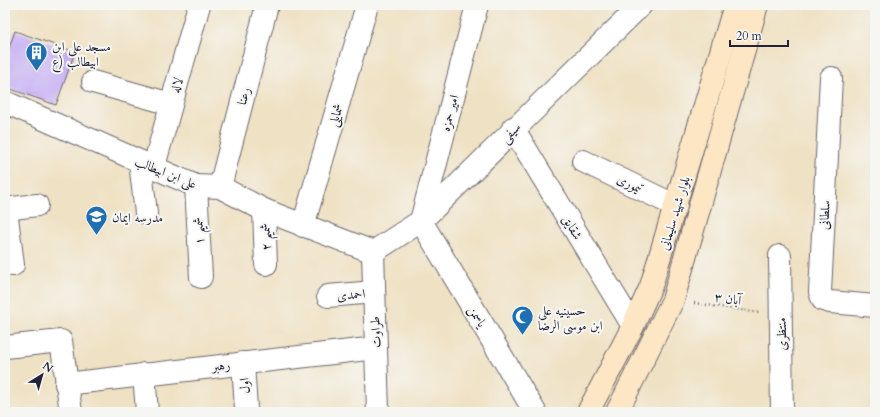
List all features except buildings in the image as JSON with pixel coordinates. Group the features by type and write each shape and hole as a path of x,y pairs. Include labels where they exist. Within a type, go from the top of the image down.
{"main road":[{"name":"بلوار شهید سلیمانی","path":"588,412 633,326 651,286 735,5"},
{"name":"بلوار شهید سلیمانی","path":"617,412 673,300 757,5"}],"street":[{"name":"رعنا","path":"220,187 267,5"},
{"name":"شمایلی","path":"303,226 367,5"},
{"name":"امیر حمزه","path":"421,221 477,5"},
{"name":"سیفی","path":"373,252 421,221 513,128 641,5"},
{"name":"لاله","path":"147,164 171,104 196,6"},
{"name":"سلطانی","path":"831,78 820,292 822,300 875,306"},
{"path":"93,82 171,104"},
{"name":"علی ابن ابیطالب","path":"5,102 196,186 220,187 264,210 373,252"},
{"name":"شقایق","path":"513,128 633,326"},
{"name":"تیموری","path":"583,161 676,206"},
{"path":"146,213 147,164"},
{"name":"شمیم ۱","path":"196,186 201,277"},
{"path":"13,265 6,209 37,205"},
{"name":"شمیم ۲","path":"264,210 266,264"},
{"name":"یاسمن","path":"421,221 535,412"},
{"name":"طراوت","path":"373,252 378,412"},
{"name":"منتظری","path":"780,256 782,412"},
{"name":"احمدی","path":"328,296 374,292"},
{"path":"5,347 61,341 71,412"},
{"name":"رهبر","path":"66,384 376,348"},
{"name":"اول","path":"242,363 246,409"},
{"path":"144,374 147,412"}],"path":[{"name":"آبان ۳","path":"673,300 780,316"}],"place":[{"name":"مسجد علی ابن ابیطالب (ع","path":"36,72"},
{"name":"مدرسه ایمان","path":"96,236"},
{"name":"حسینیه علی ابن موسی الرضا","path":"523,336"}]}
